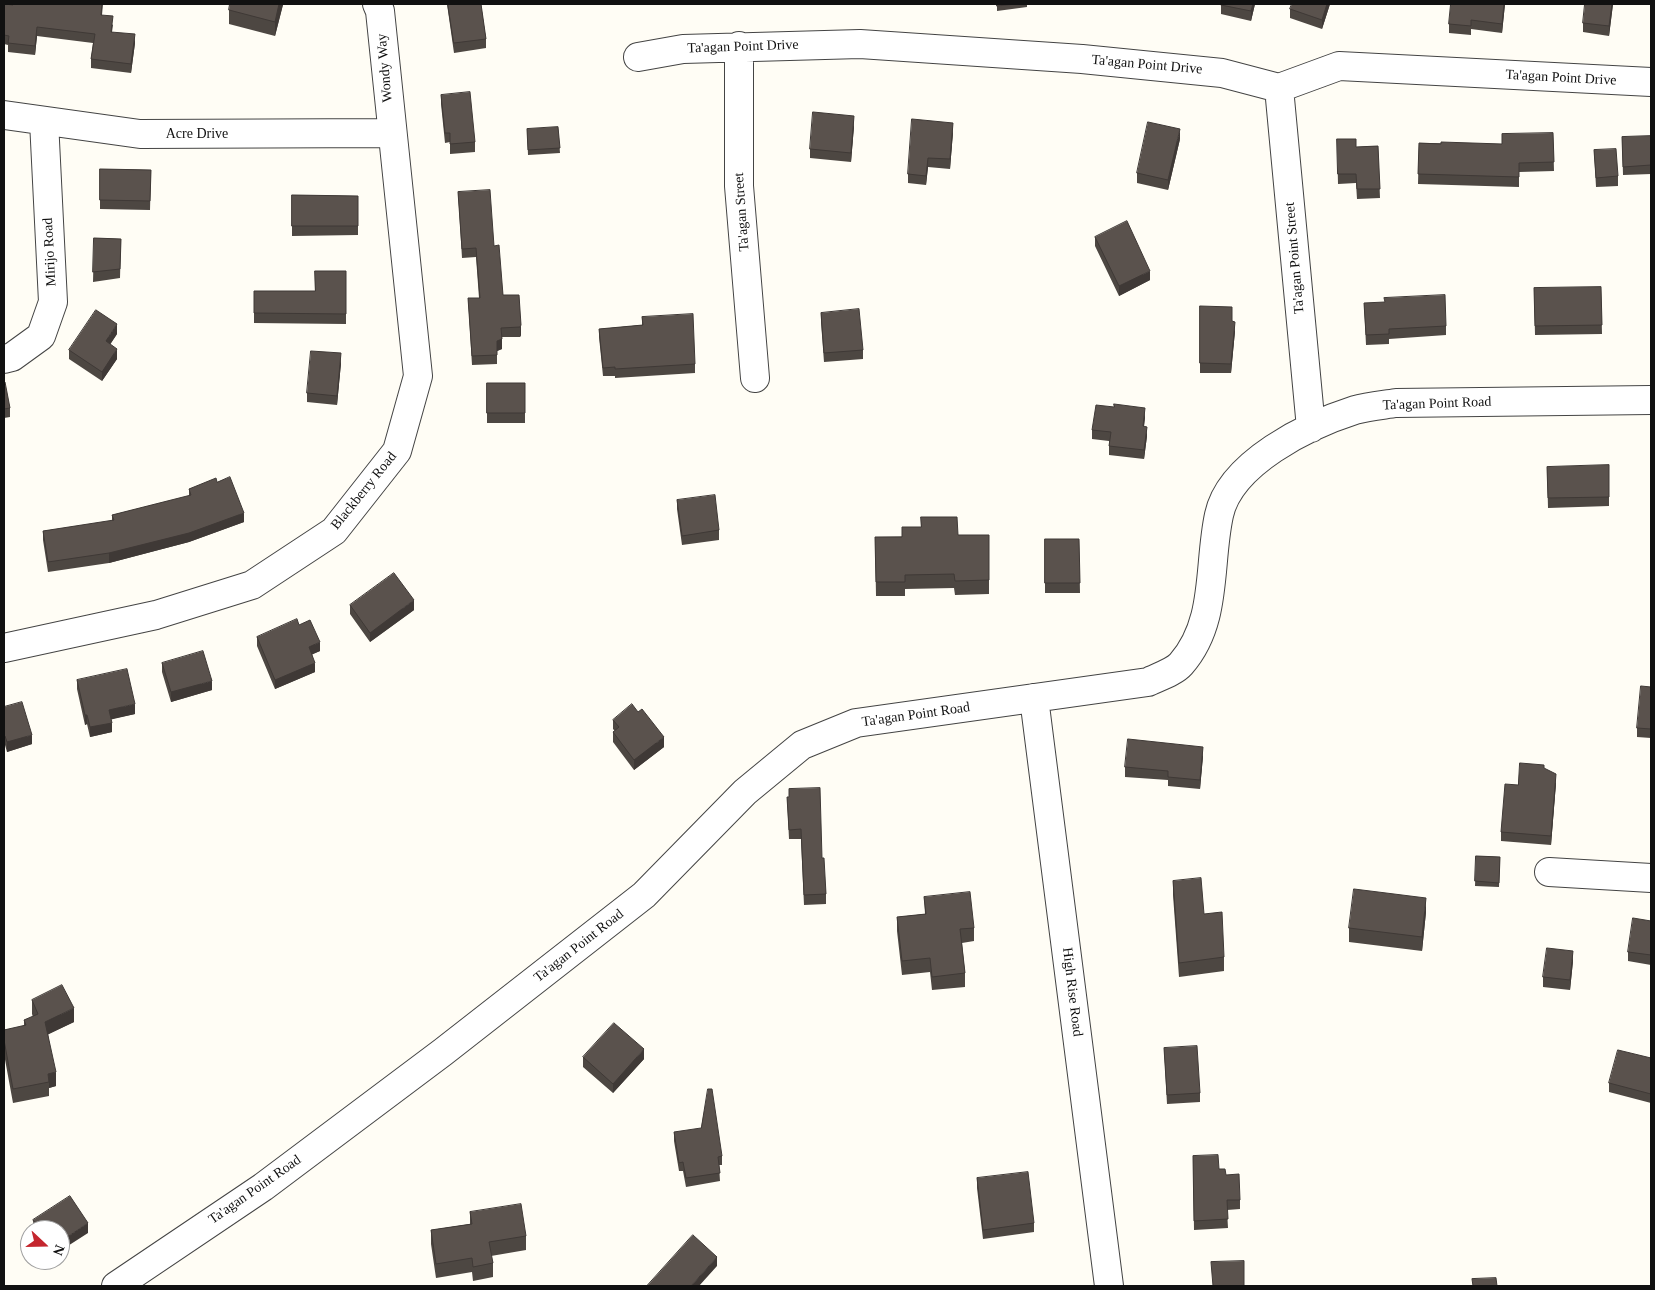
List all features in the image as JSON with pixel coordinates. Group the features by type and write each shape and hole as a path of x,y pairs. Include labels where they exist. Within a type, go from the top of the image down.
{"street":[{"name":"Wondy Way","path":"377,4 380,11 392,133"},
{"name":"Ta'agan Point Drive","path":"638,57 683,49 860,44 1082,59 1222,73 1279,88 1339,66 1651,82"},
{"name":"Ta'agan Street","path":"739,46 740,186 755,378"},
{"name":"Ta'agan Point Street","path":"1279,88 1311,428"},
{"name":"Acre Drive","path":"4,115 140,134 392,133"},
{"name":"Mirijo Road","path":"4,359 12,357 41,336 53,302 44,121"},
{"name":"Blackberry Road","path":"4,648 156,615 252,585 334,531 397,451 418,376 392,133"},
{"name":"Ta'agan Point Road","path":"116,1286 263,1186 443,1052 629,907 644,895 744,792 802,745 856,723 1148,682 1181,665 1199,636 1210,602 1219,514 1230,488 1257,459 1311,428 1356,410 1396,402 1651,400"},
{"name":"High Rise Road","path":"1034,698 1109,1286"},
{"path":"1549,872 1651,878"}],"building":[{"path":"4,4 102,4 101,15 113,16 111,32 135,34 131,64 91,59 95,34 37,27 35,46 8,43 9,36 4,35"},
{"path":"230,4 279,4 275,22 229,10"},
{"path":"448,4 481,4 486,39 454,43"},
{"path":"997,4 1016,4 997,6"},
{"path":"1221,4 1253,4 1251,11"},
{"path":"1292,4 1327,4 1322,20 1290,9"},
{"path":"1451,4 1504,4 1502,24 1471,20 1471,26 1449,24"},
{"path":"1585,4 1612,4 1609,26 1583,23"},
{"path":"470,92 475,142 450,144 450,133 445,133 441,95"},
{"path":"813,112 854,116 851,153 810,149"},
{"path":"912,119 953,123 950,159 928,158 926,176 908,174"},
{"path":"1148,122 1180,129 1168,180 1137,173"},
{"path":"558,127 560,148 528,150 527,129"},
{"path":"1553,133 1554,162 1519,163 1519,177 1418,174 1419,143 1502,144 1502,134"},
{"path":"1651,136 1651,165 1623,167 1622,137"},
{"path":"1337,139 1356,139 1356,147 1378,146 1380,189 1357,189 1356,174 1338,174"},
{"path":"1616,149 1618,176 1596,178 1594,150"},
{"path":"100,169 151,170 150,201 100,200"},
{"path":"490,190 494,246 499,245 503,295 519,295 521,325 520,327 501,328 502,339 497,341 497,355 472,356 468,298 480,298 476,248 462,249 458,192"},
{"path":"292,195 358,196 358,226 292,226"},
{"path":"1127,221 1150,271 1119,286 1095,237"},
{"path":"94,238 121,239 120,269 93,272"},
{"path":"315,271 346,271 346,314 254,313 254,291 315,291"},
{"path":"1601,287 1602,325 1535,326 1534,288"},
{"path":"1445,295 1446,326 1389,329 1389,334 1366,335 1364,303 1385,302 1384,298"},
{"path":"1200,306 1232,307 1232,321 1235,322 1231,364 1200,363"},
{"path":"859,309 863,350 824,353 821,313"},
{"path":"96,310 117,324 106,341 117,349 102,372 69,350"},
{"path":"693,314 695,364 615,369 615,367 603,368 599,329 643,325 642,317"},
{"path":"311,351 341,353 337,396 307,393"},
{"path":"4,382 10,408 4,409"},
{"path":"487,383 525,383 525,413 487,413"},
{"path":"1114,404 1145,408 1143,426 1147,427 1144,450 1109,446 1111,432 1092,430 1096,405 1114,407"},
{"path":"1609,465 1609,497 1548,498 1547,467"},
{"path":"230,477 244,513 189,533 109,553 48,562 43,531 114,520 112,515 191,495 189,489 216,478 217,482"},
{"path":"715,495 719,530 682,536 677,500"},
{"path":"921,517 957,517 958,535 989,535 989,580 955,581 954,574 905,575 905,582 876,582 875,537 902,537 902,527 921,527"},
{"path":"1045,539 1079,539 1080,583 1045,583"},
{"path":"394,573 414,600 370,633 350,605"},
{"path":"297,619 299,625 310,620 320,642 309,647 315,663 275,680 257,637"},
{"path":"203,651 212,681 171,692 162,663"},
{"path":"127,669 135,704 109,710 112,723 90,727 87,715 85,715 77,680"},
{"path":"1641,686 1651,687 1651,729 1637,728"},
{"path":"22,702 32,735 7,742 4,736 4,707"},
{"path":"632,704 638,712 642,709 664,737 634,760 613,732 619,727 613,720"},
{"path":"1128,739 1203,747 1200,780 1168,777 1168,771 1125,767"},
{"path":"1520,763 1544,765 1544,768 1556,774 1551,836 1501,832 1505,784 1518,785"},
{"path":"820,788 822,858 824,858 826,894 804,895 801,829 789,830 787,797 789,797 789,789"},
{"path":"1476,856 1500,857 1499,883 1475,881"},
{"path":"1201,878 1204,914 1222,912 1224,957 1179,963 1173,881"},
{"path":"1354,889 1426,898 1422,937 1349,928"},
{"path":"970,892 974,928 960,929 965,973 932,977 930,958 902,961 897,917 926,914 924,897"},
{"path":"1633,918 1651,921 1651,955 1628,952"},
{"path":"1547,948 1573,951 1570,980 1543,977"},
{"path":"62,985 74,1008 45,1022 56,1072 48,1074 49,1082 13,1089 4,1040 4,1030 26,1025 24,1020 38,1014 32,1000"},
{"path":"614,1023 644,1049 613,1084 583,1057"},
{"path":"1197,1046 1200,1093 1167,1095 1164,1048"},
{"path":"1618,1050 1651,1058 1651,1094 1609,1083"},
{"path":"708,1089 712,1089 722,1156 718,1157 720,1173 686,1178 683,1162 679,1163 674,1132 701,1128"},
{"path":"1218,1155 1219,1169 1225,1169 1226,1175 1239,1174 1240,1200 1227,1200 1228,1219 1194,1221 1193,1156"},
{"path":"1028,1172 1034,1223 983,1230 977,1178"},
{"path":"70,1196 88,1223 70,1235 70,1220 33,1220"},
{"path":"521,1204 526,1236 489,1242 493,1263 473,1267 472,1258 436,1264 431,1230 472,1224 470,1212"},
{"path":"693,1235 717,1257 691,1286 648,1285"},
{"path":"1244,1261 1244,1286 1213,1286 1211,1262"},
{"path":"1496,1278 1497,1286 1473,1286 1472,1279"}]}
